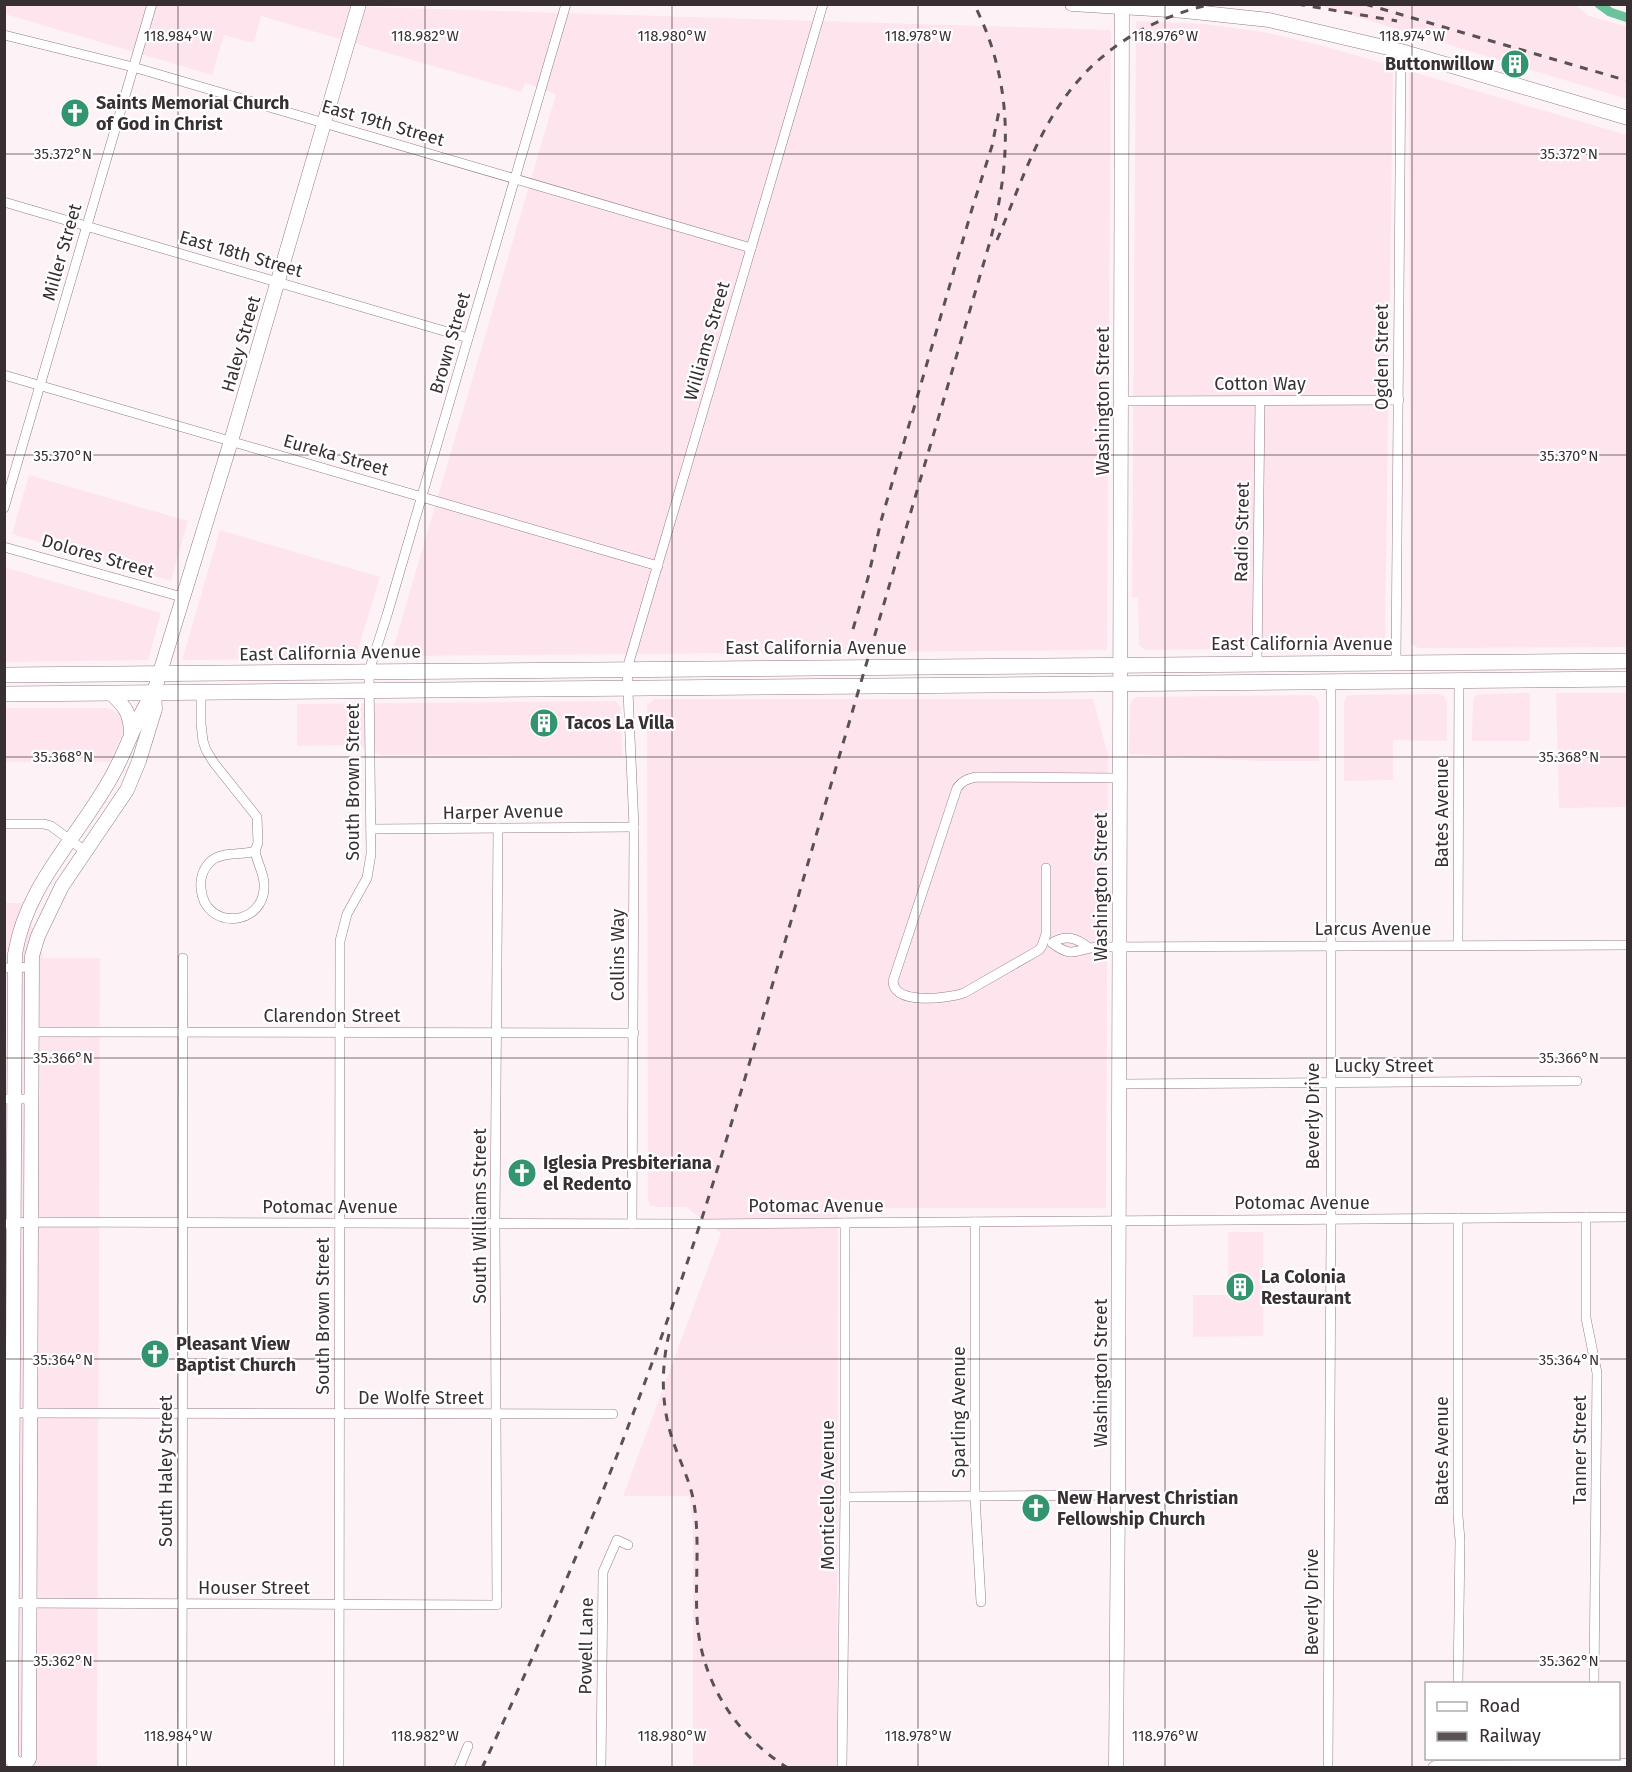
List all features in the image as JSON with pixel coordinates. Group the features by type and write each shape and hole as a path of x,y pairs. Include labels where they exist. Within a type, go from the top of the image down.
{"main road":[{"path":"1533,680 1600,671 1607,668 1611,661"},
{"name":"East California Avenue","path":"4,675 1628,661"},
{"path":"1459,681 1463,674 1472,671 1521,670 1538,662"},
{"name":"East California Avenue","path":"4,694 1628,679"}],"street":[{"name":"Miller Street","path":"4,508 152,4"},
{"name":"Haley Street","path":"154,692 231,441 359,4"},
{"name":"Brown Street","path":"370,690 369,671 566,4"},
{"name":"Williams Street","path":"629,687 627,669 823,4"},
{"path":"1072,4 1185,11 1269,20 1401,51 1628,118"},
{"name":"Washington Street","path":"1116,1767 1122,7"},
{"name":"East 19th Street","path":"4,35 133,67 751,248"},
{"name":"Ogden Street","path":"1396,663 1401,51"},
{"name":"East 18th Street","path":"4,202 468,338"},
{"name":"Eureka Street","path":"4,375 658,566"},
{"name":"Radio Street","path":"1257,664 1260,400"},
{"name":"Cotton Way","path":"1121,401 1398,400"},
{"name":"Dolores Street","path":"4,547 182,597"},
{"name":"Beverly Drive","path":"1328,1767 1331,681"},
{"name":"Bates Avenue","path":"1458,945 1459,681"},
{"name":"Collins Way","path":"629,687 634,827 632,1224"},
{"name":"South Brown Street","path":"339,1767 340,941 347,914 367,878 371,854 370,690"},
{"path":"154,692 155,710 139,761 127,789 62,886 38,936 30,967 29,1760 21,1767 11,1760 8,1638 12,1604 9,1224 10,968 18,937 32,900 50,867 71,840 113,774 142,709 154,692"},
{"path":"201,692 201,724 206,750 257,817 258,843 255,851 264,881 263,895 257,907 247,916 222,917 216,914 204,903 202,896 200,885 205,869 218,857 255,851"},
{"path":"111,693 127,710 131,733"},
{"path":"1089,948 1077,939 1069,937 1048,942 1039,950 956,996 909,997 894,987 893,981 957,788 961,783 976,777 1119,778"},
{"path":"4,824 51,826 85,851"},
{"name":"Harper Avenue","path":"371,830 634,827"},
{"name":"South Williams Street","path":"497,1605 495,1224 498,828"},
{"path":"1046,868 1048,942"},
{"name":"Larcus Avenue","path":"1048,942 1066,951 1119,947 1628,945"},
{"name":"South Haley Street","path":"182,1767 183,958"},
{"path":"10,968 30,967"},
{"name":"Clarendon Street","path":"31,1032 634,1034"},
{"name":"Lucky Street","path":"1119,1084 1577,1081"},
{"path":"9,1099 30,1099"},
{"name":"Tanner Street","path":"1586,1217 1586,1318 1597,1374 1594,1682"},
{"name":"Potomac Avenue","path":"9,1224 30,1222 632,1224 1628,1217"},
{"name":"Bates Avenue","path":"1458,1218 1458,1516 1460,1540 1458,1682"},
{"name":"Sparling Avenue","path":"975,1222 975,1496 981,1602"},
{"name":"Monticello Avenue","path":"842,1767 846,1223"},
{"name":"De Wolfe Street","path":"12,1413 613,1414"},
{"path":"845,1497 1118,1495"},
{"name":"Powell Lane","path":"601,1767 603,1572 617,1540 628,1545"},
{"name":"Houser Street","path":"12,1604 497,1605"},
{"path":"459,1767 468,1746"},
{"path":"1435,1767 1594,1762 1628,1766"}],"shaded area":[{"path":"4,5 305,5 1111,30 1107,650 399,656 394,646 556,94 525,83 522,92 261,16 254,43 224,35 212,75 5,14"},
{"path":"1318,5 1575,5 1589,16 1627,27 1627,99"},
{"path":"1136,21 1205,24 1263,32 1320,45 1393,66 1385,640 1380,647 1146,650 1139,645 1138,597 1132,597"},
{"path":"1409,71 1627,135 1627,647 1418,648 1411,643"},
{"path":"29,475 188,521 171,581 12,534"},
{"path":"220,530 380,577 355,659 182,660"},
{"path":"4,567 161,613 148,660 5,662"},
{"path":"1530,693 1530,741 1472,741 1475,696"},
{"path":"1556,693 1627,693 1627,807 1559,808"},
{"path":"1439,694 1444,696 1447,702 1447,741 1393,740 1393,780 1344,781 1344,702 1346,697 1351,695"},
{"path":"1310,695 1316,697 1319,702 1319,761 1261,761 1129,754 1130,706 1132,700 1137,697"},
{"path":"654,699 1093,699 1108,755 1106,1208 838,1208 837,1767 693,1767 693,1525 689,1496 623,1496 721,1233 686,1207 656,1207 650,1205 648,1200 647,705"},
{"path":"616,701 621,708 622,756 380,755 357,745 297,746 297,704"},
{"path":"4,708 106,708 119,714 124,730 110,762 5,762"},
{"path":"4,903 23,903 44,958 100,958 97,1767 5,1767"},
{"path":"1228,1232 1263,1232 1263,1336 1193,1337 1193,1295 1228,1295"}],"waterway":[{"path":"1599,4 1610,12 1628,18"}],"railway":[{"path":"482,1768 543,1634 600,1499 627,1431 700,1224 743,1085 989,245 1002,183 1005,123 996,63 974,4"},
{"path":"997,240 1049,121 1073,86 1107,53 1145,28 1189,10 1212,4"},
{"path":"1297,4 1397,21"},
{"path":"1365,4 1628,81"},
{"path":"853,629 881,521 992,146 999,111"},
{"path":"669,1334 665,1360 664,1399 668,1425 694,1503 697,1532 697,1617 705,1663 713,1684 737,1722 769,1755 788,1768"}],"place":[{"name":"Buttonwillow","path":"1515,64"},
{"name":"Saints Memorial Church of God in Christ","path":"75,113"},
{"name":"Tacos La Villa","path":"544,723"},
{"name":"Iglesia Presbiteriana el Redento","path":"522,1173"},
{"name":"La Colonia Restaurant","path":"1240,1287"},
{"name":"Pleasant View Baptist Church","path":"155,1354"},
{"name":"New Harvest Christian Fellowship Church","path":"1036,1508"}]}
